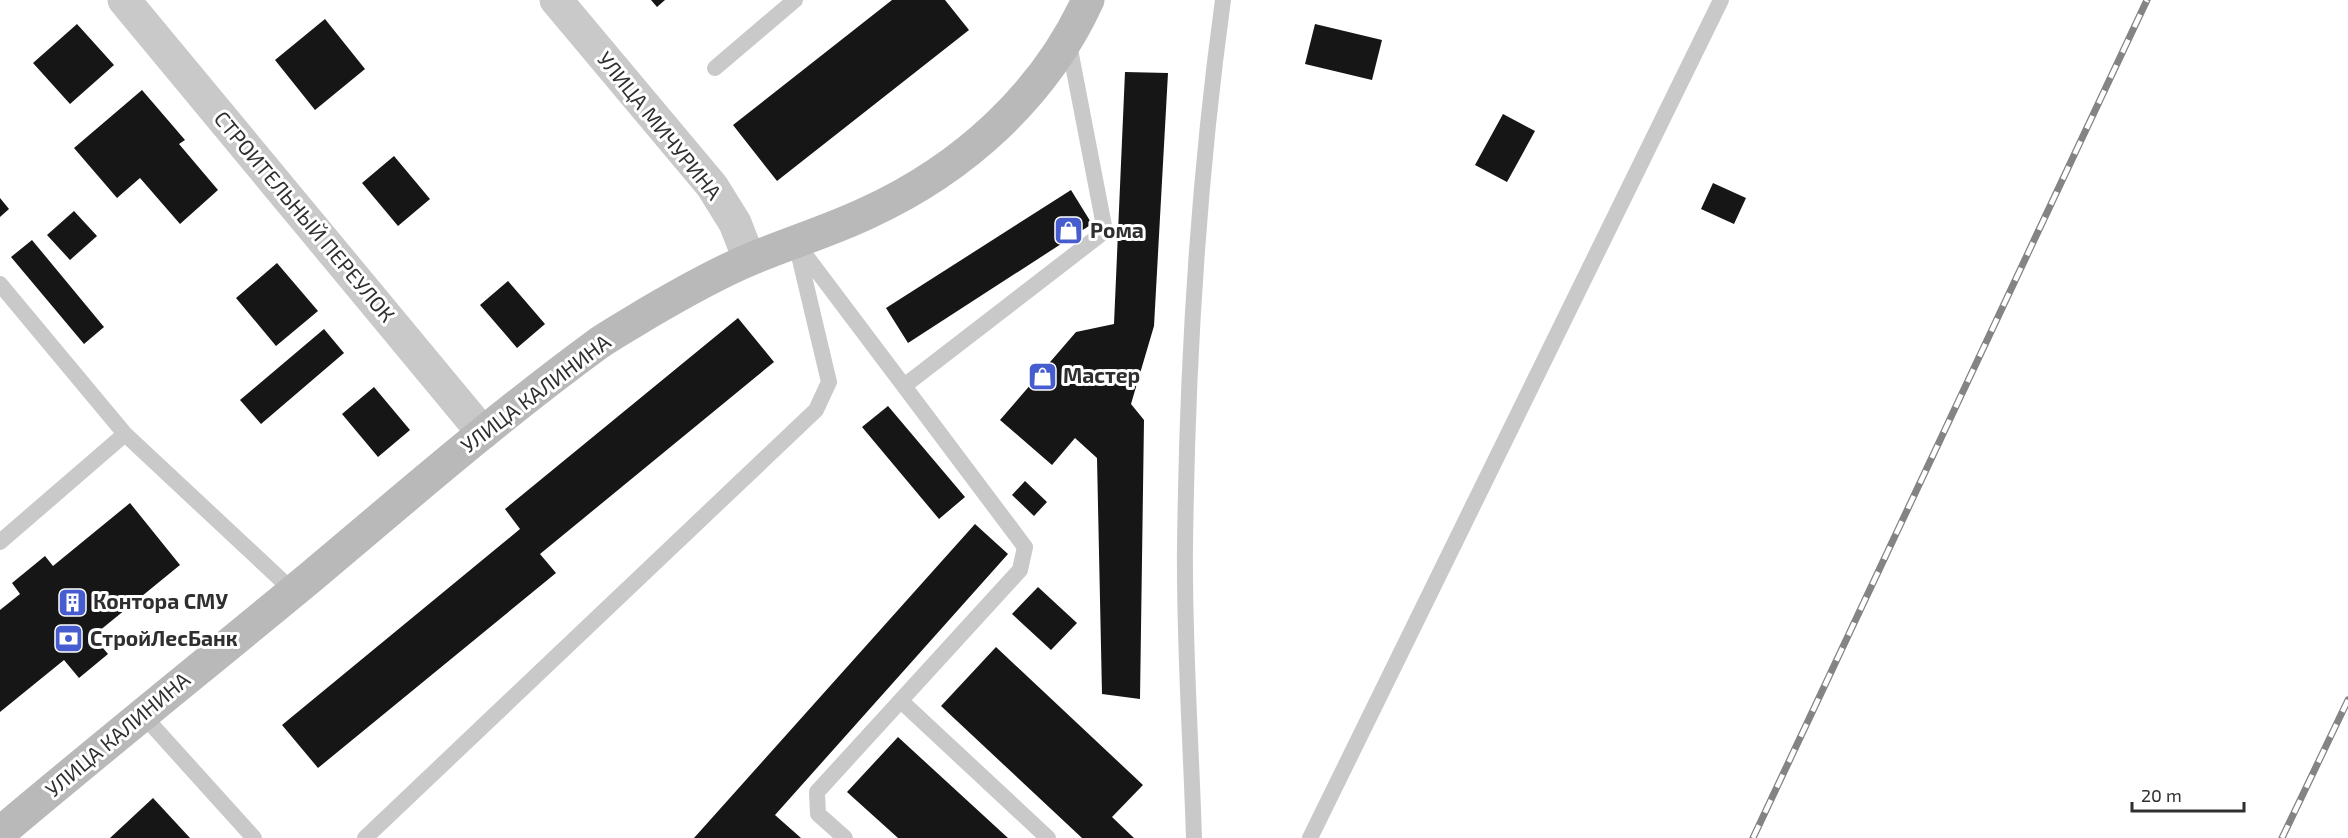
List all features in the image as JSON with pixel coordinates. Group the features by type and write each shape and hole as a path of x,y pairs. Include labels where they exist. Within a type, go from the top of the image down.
{"street":[{"name":"СТРОИТЕЛЬНЫЙ ПЕРЕУЛОК","path":"124,0 483,433"},
{"name":"УЛИЦА МИЧУРИНА","path":"556,0 712,186 735,223 749,259"},
{"name":"УЛИЦА КАЛИНИНА","path":"0,832 483,433 602,341 680,294 749,259 796,243 870,212 966,154 1003,122 1031,93 1068,37 1080,3"}],"lane":[{"path":"715,68 795,0"},
{"path":"1194,838 1185,549 1191,320 1214,69 1223,0"},
{"path":"1310,838 1721,0"},
{"path":"904,386 1105,231 1068,37"},
{"path":"796,243 1025,547 1020,570 818,792 818,814 845,838"},
{"path":"365,838 816,410 829,382 796,243"},
{"path":"0,284 125,434 293,591"},
{"path":"0,542 125,434"},
{"path":"901,701 1048,838"},
{"path":"142,714 254,838"}],"building":[{"path":"651,0 665,0 657,7"},
{"path":"892,0 945,0 969,30 777,181 733,125"},
{"path":"325,19 365,69 315,110 275,60"},
{"path":"77,24 114,65 70,104 33,63"},
{"path":"1315,24 1382,40 1372,80 1305,64"},
{"path":"1125,72 1168,73 1154,326 1131,404 1144,420 1140,699 1102,694 1097,458 1075,438 1052,465 1000,420 1076,332 1114,324"},
{"path":"142,90 185,140 179,144 218,190 180,224 140,178 117,198 74,148"},
{"path":"1503,114 1535,131 1507,182 1475,165"},
{"path":"394,156 430,199 398,226 362,183"},
{"path":"1713,183 1746,198 1734,224 1701,209"},
{"path":"1071,190 1092,224 908,343 886,308"},
{"path":"0,198 9,209 0,217"},
{"path":"74,211 97,236 70,260 47,235"},
{"path":"32,240 104,327 84,344 11,257"},
{"path":"277,263 318,311 276,346 236,298"},
{"path":"508,281 545,324 517,348 480,305"},
{"path":"738,318 774,362 540,554 556,573 318,768 282,725 520,529 505,509"},
{"path":"324,329 344,353 261,424 240,400"},
{"path":"374,387 410,430 378,457 342,414"},
{"path":"888,406 965,497 939,519 862,427"},
{"path":"1025,481 1047,502 1034,516 1012,495"},
{"name":"Контора СМУ","path":"130,503 180,565 93,636 108,654 79,678 64,660 0,712 0,610 20,594 12,583 45,556 53,566"},
{"path":"975,524 1008,554 775,815 801,838 694,838"},
{"path":"1038,587 1077,623 1051,650 1012,614"},
{"path":"996,647 1143,785 1112,817 1134,838 1082,838 941,706"},
{"path":"898,737 1008,838 898,838 847,792"},
{"path":"153,798 190,838 110,838"}],"railway":[{"path":"1753,838 2147,0"},
{"path":"2282,838 2348,700"}],"place":[{"name":"Рома","path":"1069,231"},
{"name":"Мастер","path":"1042,376"},
{"name":"Контора СМУ","path":"72,602"},
{"name":"СтройЛесБанк","path":"69,639"}]}
